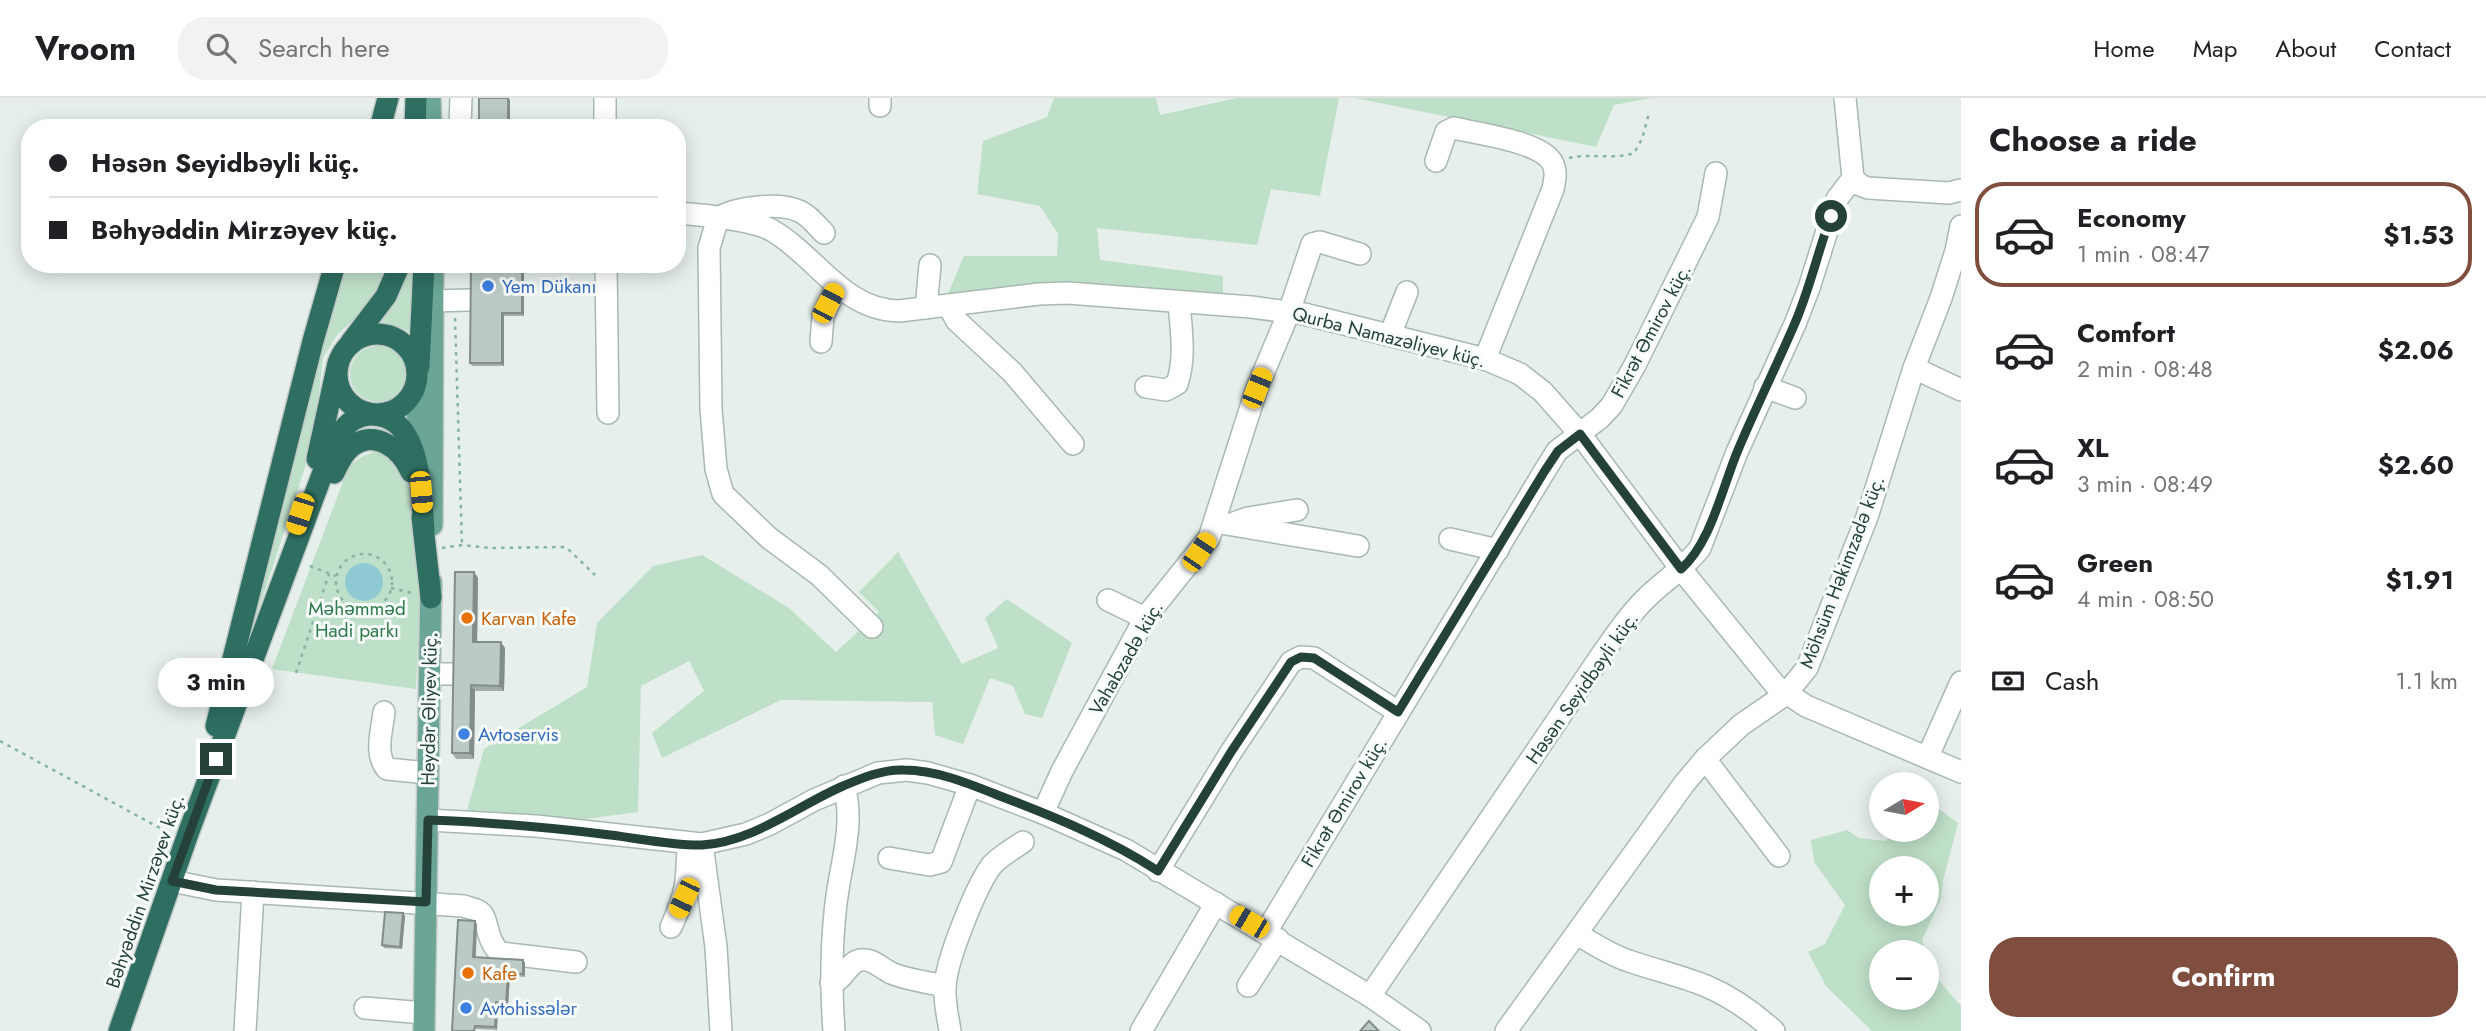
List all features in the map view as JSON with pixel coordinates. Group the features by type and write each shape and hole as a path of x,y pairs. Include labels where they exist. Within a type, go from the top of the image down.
{"highway":[{"path":"382,119 388,98"},
{"path":"415,119 416,98"},
{"path":"430,98 430,119"},
{"path":"187,836 299,394 333,273"},
{"path":"396,273 386,296 341,358 337,375 345,398 364,413 391,419 399,424 407,436 417,467 428,540 431,598"},
{"path":"243,687 343,428 354,418 399,409 414,391 418,379 424,273"},
{"path":"243,687 316,464 341,358 351,343 373,334 397,338 413,356 418,379"},
{"path":"243,687 334,473 350,448 359,442 372,440 386,443 406,460 417,491 428,540"},
{"name":"Bəhyəddin Mirzəyev küç.","path":"119,1031 187,836 243,687"}],"main road":[{"path":"428,540 452,300 438,273"},
{"path":"418,379 418,423 429,475 432,508"},
{"name":"Heydər Əliyev küç.","path":"424,1022 431,598"}],"street":[{"path":"460,119 461,98"},
{"path":"605,98 605,119"},
{"path":"1845,98 1853,178 1860,185 1868,188 1949,192 1961,190"},
{"path":"1436,161 1446,132 1454,128 1540,151 1553,165 1556,177 1485,359"},
{"name":"Fikrət Əmirov küç.","path":"1248,986 1272,936 1398,712 1558,451 1600,418 1612,405 1635,365 1708,218 1716,173"},
{"name":"Həsən Seyidbəyli küç.","path":"1370,996 1612,640 1647,597 1681,569 1700,548 1765,387 1809,288 1837,199 1853,178"},
{"path":"824,233 803,212 792,208 739,209 718,218 709,248 711,409 716,469 723,494 769,538 819,575 872,626"},
{"name":"Qurba Namazəliyev küç.","path":"686,213 745,222 772,230 837,286 855,299 884,311 1068,293 1289,312 1485,359 1520,374 1544,392 1580,434 1681,569 1765,673 1786,694 1806,706 1961,772"},
{"name":"Möhsüm Həkimzadə küç.","path":"1506,1031 1684,784 1705,759 1754,714 1786,694 1803,674 1816,650 1867,517 1914,368 1941,298 1961,226"},
{"name":"Vahabzadə küç.","path":"1043,813 1062,771 1145,618 1222,524 1253,400 1289,312 1312,244 1320,242 1360,254"},
{"path":"926,308 930,265"},
{"path":"606,273 608,413"},
{"path":"821,342 823,316 837,286"},
{"path":"1390,335 1406,292"},
{"path":"1146,387 1166,390 1177,384 1182,368 1179,302"},
{"path":"947,305 957,321 1012,372 1073,444"},
{"path":"1914,368 1961,390"},
{"path":"1765,387 1796,398"},
{"path":"1222,524 1297,510"},
{"path":"1222,524 1358,546"},
{"path":"1450,538 1498,550"},
{"path":"1108,600 1145,618"},
{"path":"1158,871 1231,752 1291,662 1301,657 1314,658 1398,712"},
{"path":"430,674 453,674"},
{"path":"1928,756 1961,682"},
{"path":"384,712 379,753 381,761 387,769 428,773"},
{"path":"1705,759 1779,856"},
{"path":"428,820 536,826 695,844 746,834 844,786 878,773 907,770 970,785 1043,813 1126,850 1370,996 1420,1031"},
{"path":"889,858 929,865 941,862 970,785"},
{"path":"834,1031 831,983 835,910 849,817 844,786"},
{"path":"950,1031 944,986 960,933 984,878 994,863 1023,842"},
{"path":"671,927 684,898 695,844"},
{"path":"695,844 716,947 721,1031"},
{"path":"172,881 216,890 464,906 480,912 485,919 489,939 500,953 576,962"},
{"path":"245,1031 253,892"},
{"path":"1141,1031 1216,903"},
{"path":"1577,934 1600,949 1628,961 1685,978 1730,998 1774,1031"},
{"path":"831,983 838,981 859,960 870,961 903,977 944,986"},
{"path":"365,1008 424,1022"}],"path":[{"path":"1553,165 1579,156 1624,156 1634,153 1642,139 1649,113"},
{"path":"452,300 462,545"},
{"path":"428,540 490,548 567,548 595,575"},
{"path":"370,555 380,559 387,567 392,578 391,589 379,606 358,610 348,606 341,598 337,577 341,566 349,559 370,555"},
{"path":"310,566 337,577"},
{"path":"296,673 329,573"},
{"path":"0,741 187,836"}],"green space":[{"path":"1054,98 1156,98 1160,115 1237,98 1339,98 1320,196 1271,189 1257,245 1097,228 1100,260 1223,276 1223,296 947,296 964,256 1057,256 1058,234 1040,206 977,194 983,141 1047,117"},
{"path":"1355,98 1652,98 1614,105 1596,147"},
{"path":"342,273 386,273 365,309 337,335 323,358 313,443 238,673 319,350"},
{"path":"405,273 414,273 409,331 382,322"},
{"path":"378,346 389,348 398,354 404,363 404,385 398,394 389,400 378,402 367,400 358,394 352,385 350,374 352,363 358,354 367,348"},
{"name":"Məhəmməd Hadi parkı","path":"374,452 388,453 402,474 413,502 418,526 420,611 416,689 272,669 349,466"},
{"path":"898,552 962,664 998,648 985,618 1007,599 1072,643 1042,718 1025,714 1013,686 990,678 963,744 935,735 932,702 781,700 662,758 652,733 704,691 689,661 641,686 638,812 586,819 467,811 484,749 587,687 597,623 653,566 702,555 789,608 836,652 879,612 859,592"},
{"path":"1939,809 1958,823 1939,903 1939,856 1869,856 1869,926 1928,926 1922,940 1869,940 1869,1010 1939,1010 1939,981 1961,1006 1961,1031 1872,1031 1826,986 1808,952 1825,944 1845,905 1814,862 1811,840 1847,830 1859,838 1869,839 1869,842 1939,842"}],"water":[{"path":"364,563 377,569 383,582 377,595 364,601 351,595 345,582 351,569"}],"building":[{"path":"479,98 508,98 508,119 479,119"},
{"path":"471,273 522,273 522,313 502,313 502,363 470,363"},
{"path":"455,572 474,572 473,642 501,642 500,686 471,685 470,753 452,753"},
{"path":"385,912 403,913 400,947 382,945"},
{"path":"458,920 475,921 473,957 523,960 523,974 508,973 506,1003 496,1002 495,1027 475,1026 474,1031 452,1031"},
{"path":"1369,1021 1379,1031 1360,1031"}],"place":[{"name":"Yem Dükanı","path":"488,286"},
{"name":"Karvan Kafe","path":"467,618"},
{"name":"Avtoservis","path":"464,734"},
{"name":"Kafe","path":"468,973"},
{"name":"Avtohissələr","path":"466,1008"}],"route":[{"path":"216,759 172,881 216,890 426,902 428,820 536,826 702,845 746,834 844,786 878,773 895,770 928,773 956,780 1043,813 1126,850 1158,871 1231,752 1291,662 1301,657 1314,658 1398,712 1544,472 1558,451 1580,434 1681,569 1691,561 1705,538 1737,452 1795,324 1831,216"}]}
